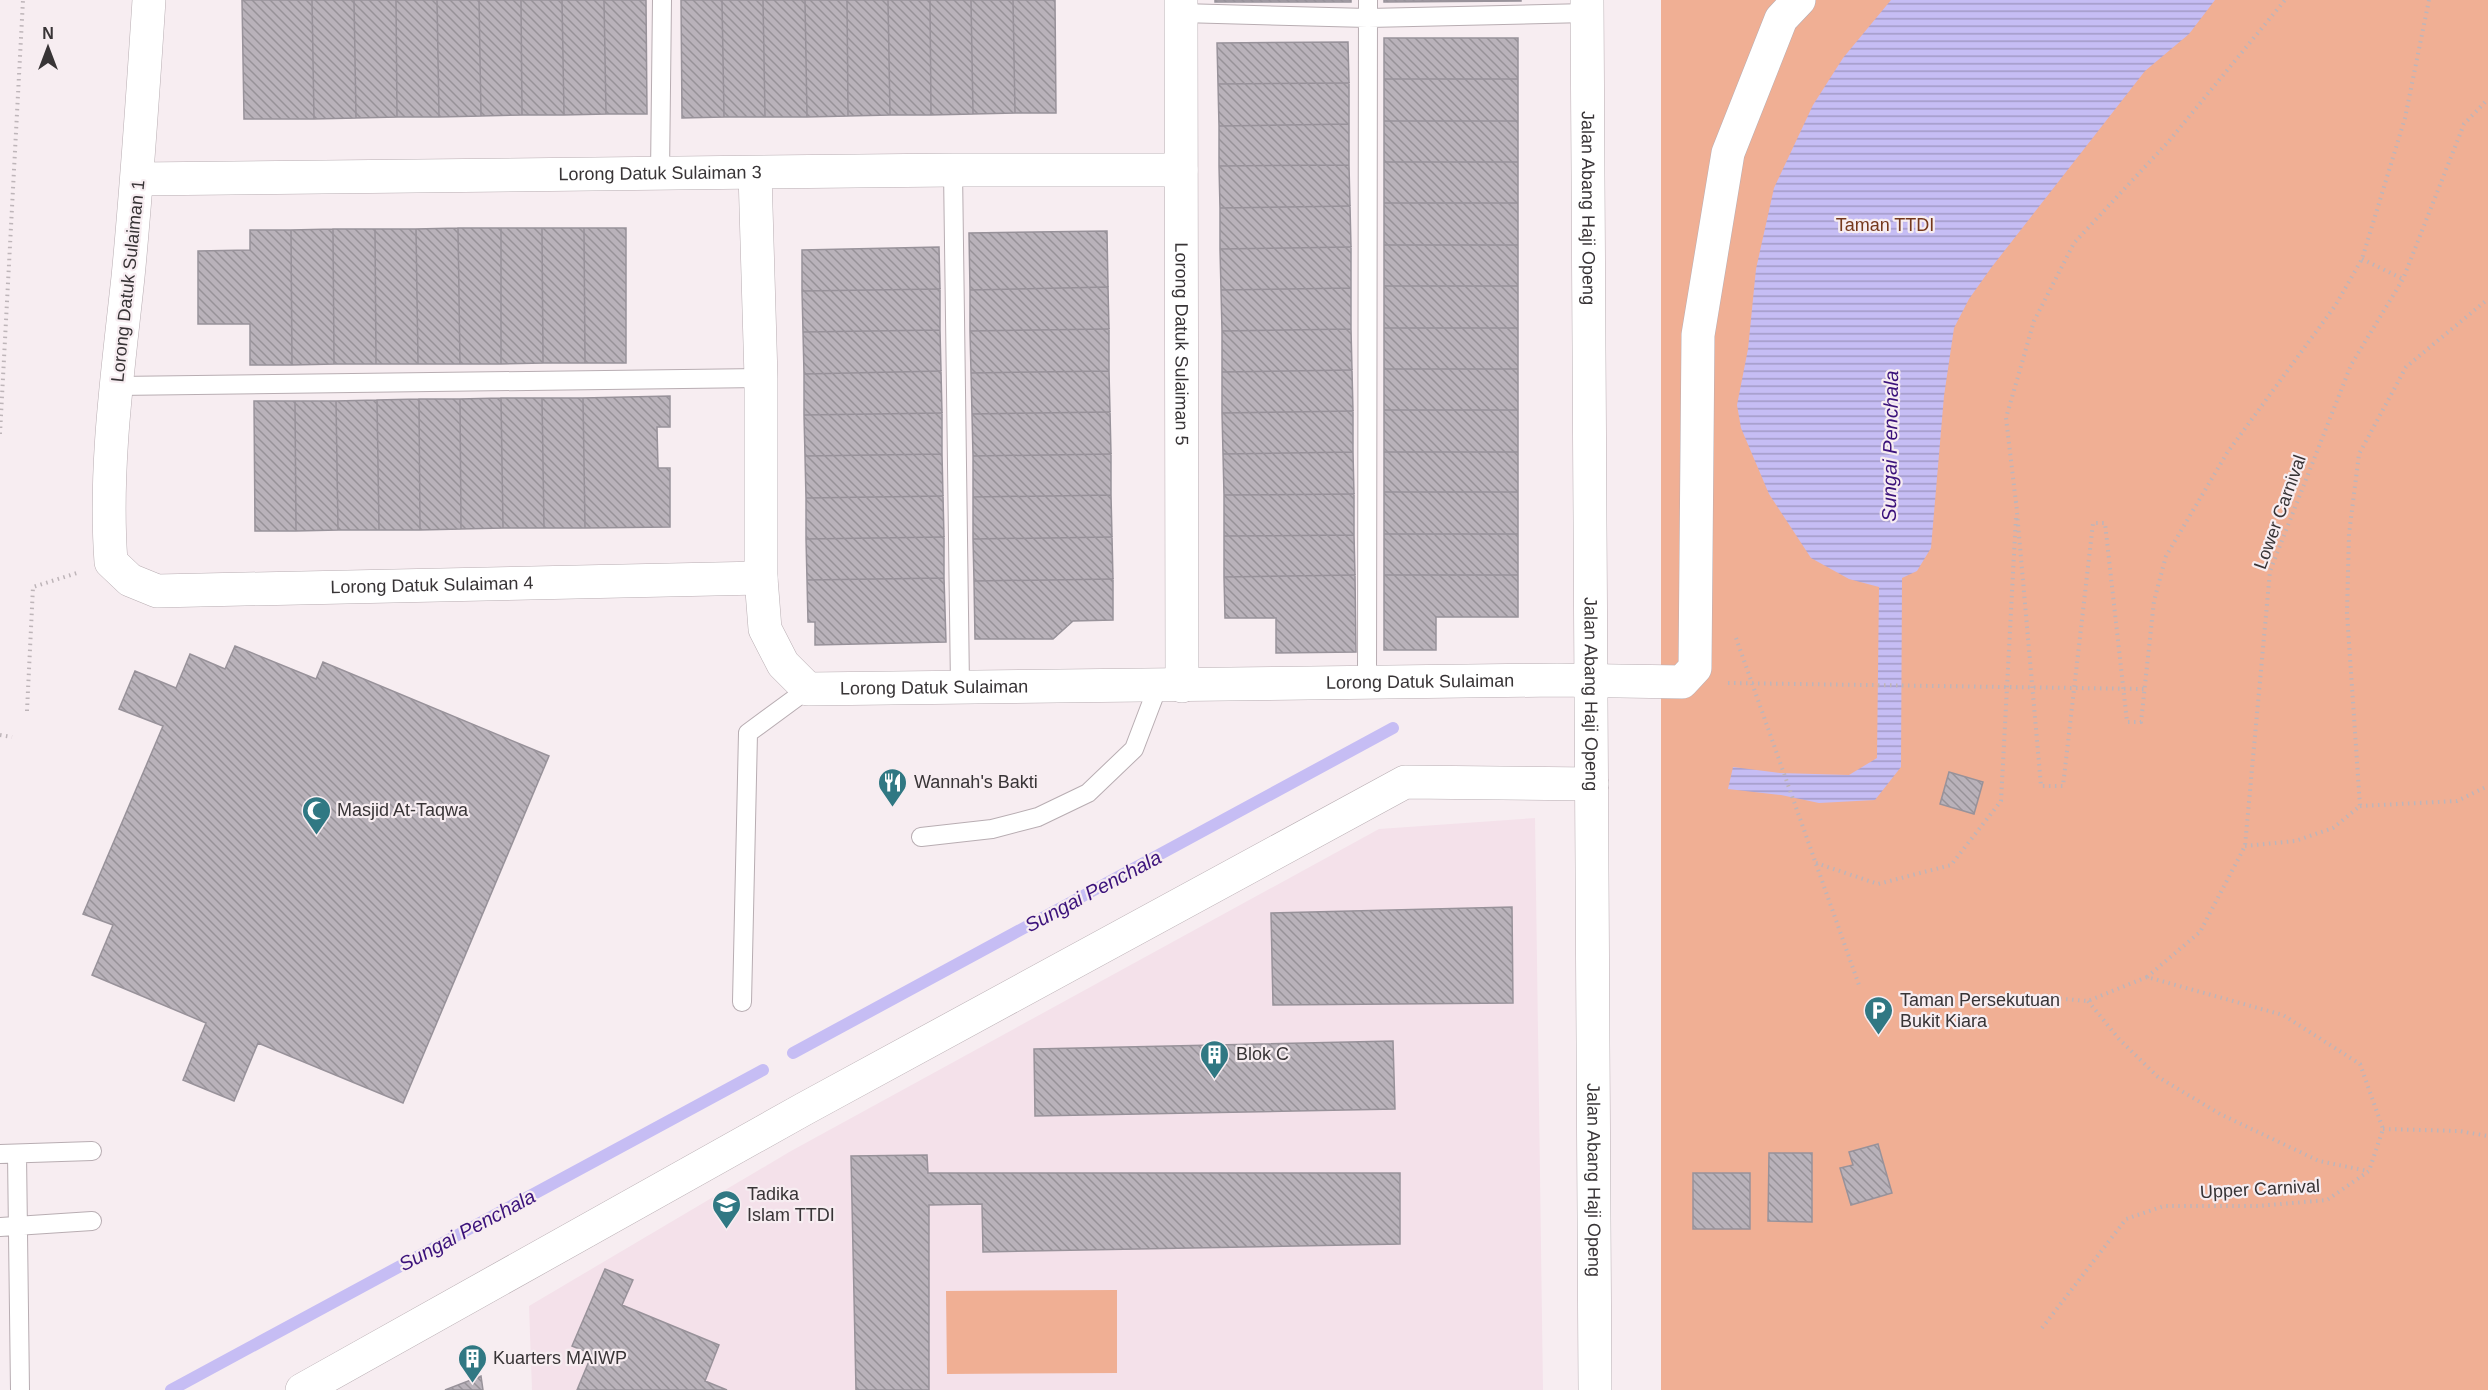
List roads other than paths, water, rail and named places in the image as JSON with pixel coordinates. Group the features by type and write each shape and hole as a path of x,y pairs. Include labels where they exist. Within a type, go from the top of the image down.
{"street":[{"name":"Lorong Datuk Sulaiman 1","path":"111,562 108,518 117,386 138,179 149,0"},
{"name":"Lorong Datuk Sulaiman 5","path":"1170,686 1181,170 1181,6"},
{"name":"Lorong Datuk Sulaiman","path":"808,689 1682,682 1695,668 1698,334 1728,153 1787,6"},
{"name":"Jalan Abang Haji Openg","path":"1587,7 1595,1390"},
{"name":"Lorong Datuk Sulaiman 3","path":"138,179 953,170 1181,170"},
{"path":"755,173 760,378 760,578 765,629 783,664 808,689"},
{"name":"Lorong Datuk Sulaiman 4","path":"111,562 130,580 157,591 760,578"},
{"path":"302,1390 804,1109 1406,782 1592,784"}],"lane":[{"path":"660,174 662,0"},
{"path":"1181,6 1368,9 1587,7"},
{"path":"1367,684 1368,9"},
{"path":"953,170 960,686"},
{"path":"117,386 760,378"},
{"path":"921,837 992,829 1029,819 1088,793 1134,749 1170,686"},
{"path":"742,1002 747,733 808,689"},
{"path":"20,1390 9,1226 9,1154 92,1151"},
{"path":"9,1226 92,1221"}],"water":[{"path":"1891,0 2215,0 2189,34 2145,71 1991,268 1969,299 1954,328 1944,396 1931,548 1917,571 1902,578 1901,767 1875,800 1819,803 1781,795 1728,789 1733,767 1780,773 1849,775 1877,758 1879,587 1849,579 1811,558 1769,494 1741,428 1737,405 1748,349 1756,269 1774,188 1813,105 1843,58"}],"waterway":[{"name":"Sungai Penchala","path":"793,1053 1393,728"},
{"name":"Sungai Penchala","path":"171,1390 763,1070"}],"place":[{"name":"Wannah's Bakti","path":"893,808"},
{"name":"Masjid At-Taqwa","path":"316,836"},
{"name":"Taman Persekutuan Bukit Kiara","path":"1879,1036"},
{"name":"Blok C","path":"1215,1080"},
{"name":"Tadika Islam TTDI","path":"726,1230"},
{"name":"Kuarters MAIWP","path":"472,1384"}],"park label":[{"name":"Taman TTDI","path":"1885,225"}]}
